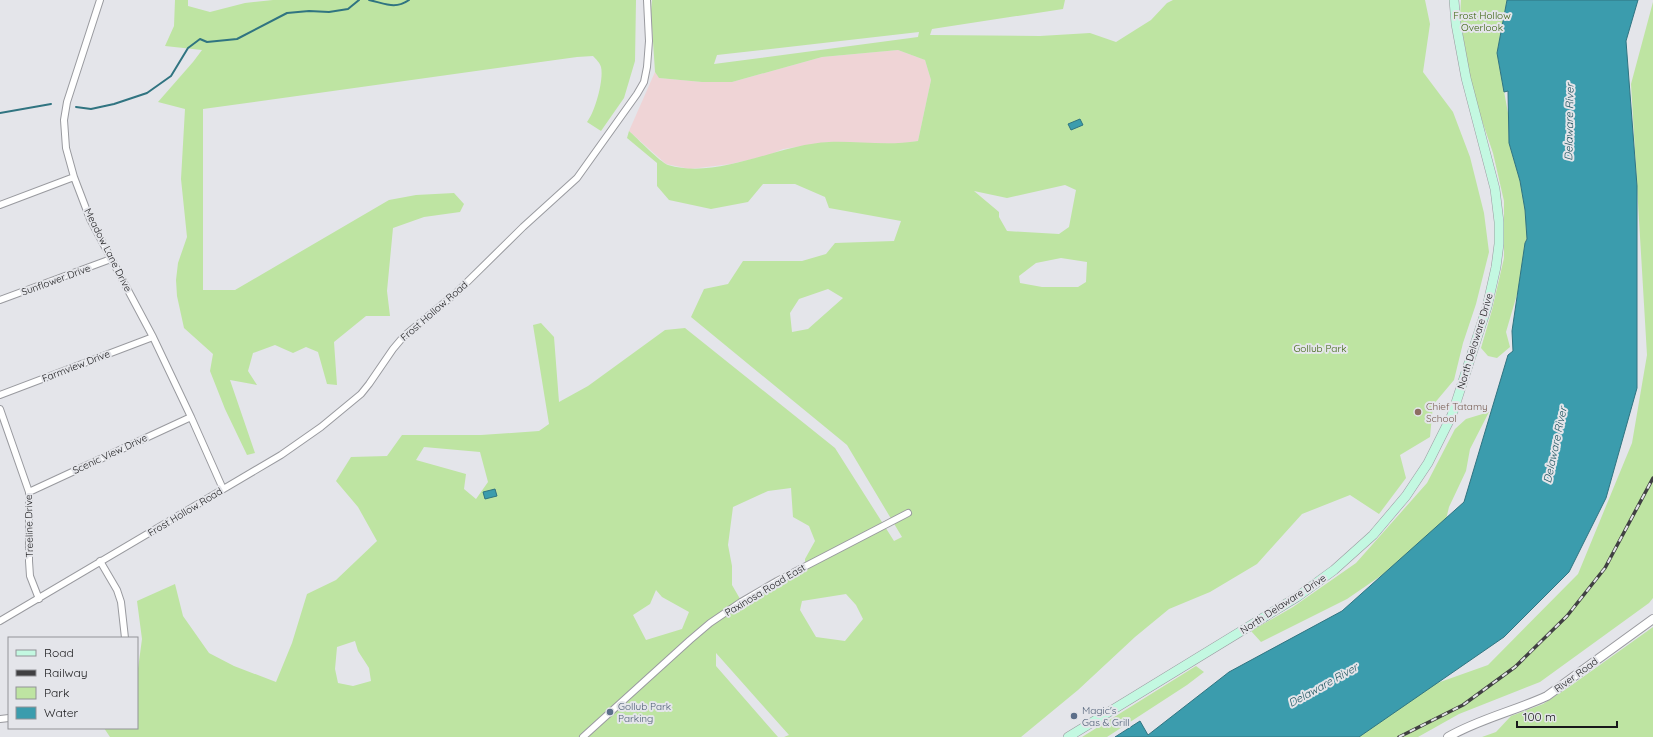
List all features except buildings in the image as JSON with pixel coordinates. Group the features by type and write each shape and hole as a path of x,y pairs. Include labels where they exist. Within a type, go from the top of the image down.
{"main road":[{"name":"North Delaware Drive","path":"1068,737 1297,597 1334,570 1374,535 1406,496 1428,463 1452,415 1487,307 1496,267 1499,244 1499,222 1495,189 1466,78 1456,24 1454,0"}],"street":[{"name":"Meadow Lane Drive","path":"100,0 65,110 64,133 66,148 74,178 90,219 153,338 191,417 223,489"},
{"name":"Frost Hollow Road","path":"0,621 281,456 321,427 361,394 404,336 456,293 523,227 577,178 644,82 649,41 647,0"},
{"path":"0,205 74,178"},
{"name":"Sunflower Drive","path":"0,300 111,259"},
{"name":"Farmview Drive","path":"0,395 153,338"},
{"name":"Treeline Drive","path":"0,409 29,492 30,576 39,599"},
{"name":"Scenic View Drive","path":"29,492 191,417"},
{"name":"Paxinosa Road East","path":"583,737 690,640 710,623 739,603 777,581 908,513"},
{"path":"100,561 117,590 121,602 125,637"},
{"name":"River Road","path":"1448,737 1478,722 1547,696 1653,619"}],"shaded area":[{"path":"898,50 925,60 931,80 918,141 899,144 829,142 783,149 769,155 731,164 690,169 666,164 629,131 655,72 659,78 702,82 732,82 822,57"}],"green space":[{"path":"175,0 188,0 188,6 210,12 245,3 273,0 636,0 635,61 624,98 601,131 587,122 596,104 602,73 598,61 593,56 203,109 203,290 235,290 389,200 416,195 454,193 464,204 460,212 424,217 393,228 387,291 390,316 366,316 334,342 337,385 327,384 318,352 306,347 293,353 275,345 253,353 248,371 257,385 230,380 255,453 247,455 225,409 210,371 213,354 184,328 177,296 176,280 178,263 187,237 181,179 185,109 158,102 202,50 165,46 174,26"},
{"name":"Gollub Park","path":"652,0 1065,0 1063,9 932,29 930,35 1040,36 1090,33 1116,42 1151,20 1167,3 1173,0 1425,0 1430,24 1423,72 1453,112 1470,157 1484,213 1489,252 1454,380 1433,405 1430,437 1400,455 1406,478 1379,514 1350,495 1302,514 1257,564 1210,592 1169,609 1135,637 1078,690 1021,737 784,737 789,735 716,653 716,666 778,737 110,737 105,729 138,729 138,669 142,639 137,601 175,584 183,616 209,653 234,666 276,682 292,643 307,594 336,580 377,541 358,507 336,481 351,457 387,456 402,435 481,435 539,431 549,424 533,325 541,323 554,337 559,402 588,386 665,330 685,328 835,448 894,541 902,537 847,445 691,317 704,289 728,284 743,261 802,261 826,254 835,243 894,241 901,221 829,208 825,197 795,184 763,184 748,202 711,209 669,200 657,186 657,163 627,138 629,131 664,163 687,168 708,168 728,165 810,144 829,142 885,143 918,141 931,80 925,60 898,50 822,57 732,82 702,82 659,78 655,72 651,11","holes":["919,32 918,37 714,64 717,55","1065,185 1076,190 1069,227 1059,234 1007,231 999,217 999,212 974,191 1007,198","1061,258 1087,262 1086,282 1078,287 1042,287 1020,283 1019,276 1036,263","828,289 843,298 808,329 792,332 790,313 799,299","424,447 480,452 488,482 476,499 464,489 466,474 416,460","791,488 793,517 809,526 815,541 805,559 805,570 743,604 732,585 732,566 728,545 733,507 768,491","656,590 662,597 689,612 682,629 646,640 633,615 650,604","846,594 856,605 863,619 845,641 816,637 800,610 802,601","355,641 358,651 369,668 371,681 353,686 338,683 335,669 337,647"]},
{"name":"Frost Hollow Overlook","path":"1461,0 1507,0 1497,53 1508,113 1509,143 1520,181 1525,210 1527,239 1525,243 1518,291 1506,332 1510,347 1497,358 1488,356 1481,348 1492,310 1504,258 1504,201 1493,153 1472,91 1460,17"},
{"path":"1653,2 1653,598 1649,603 1540,682 1459,714 1418,737 1337,737 1412,692 1488,665 1578,574 1632,443 1647,355 1631,84"},
{"path":"1489,412 1470,449 1466,471 1449,507 1444,528 1417,551 1347,599 1261,642 1251,631 1293,607 1356,563 1427,483 1455,429 1466,419"},
{"path":"1653,627 1653,737 1482,737 1496,732 1511,716 1543,704"},
{"path":"1196,666 1204,672 1187,685 1107,737 1082,737"}],"water":[{"name":"Delaware River","path":"1507,0 1638,0 1626,41 1637,186 1637,388 1606,498 1569,572 1504,637 1359,737 1115,737 1140,721 1148,735 1229,672 1342,611 1464,502 1508,355 1513,351 1512,331 1525,243 1527,239 1525,210 1520,181 1509,143 1508,91 1504,92 1497,53"},
{"path":"1080,119 1083,125 1071,130 1068,124"},
{"path":"495,489 497,496 485,499 483,492"}],"waterway":[{"path":"76,107 91,109 114,104 147,93 171,76 188,48 200,39 207,42 237,39 287,13 309,11 329,12 348,9 359,0"},
{"path":"369,0 394,5 399,5 409,0"},
{"path":"0,113 51,104"}],"railway":[{"path":"1399,737 1463,705 1515,667 1567,616 1605,568 1653,478"}],"place":[{"name":"Chief Tatamy School","path":"1418,412"},
{"name":"Gollub Park Parking","path":"610,712"},
{"name":"Magic's Gas & Grill","path":"1074,716"}]}
